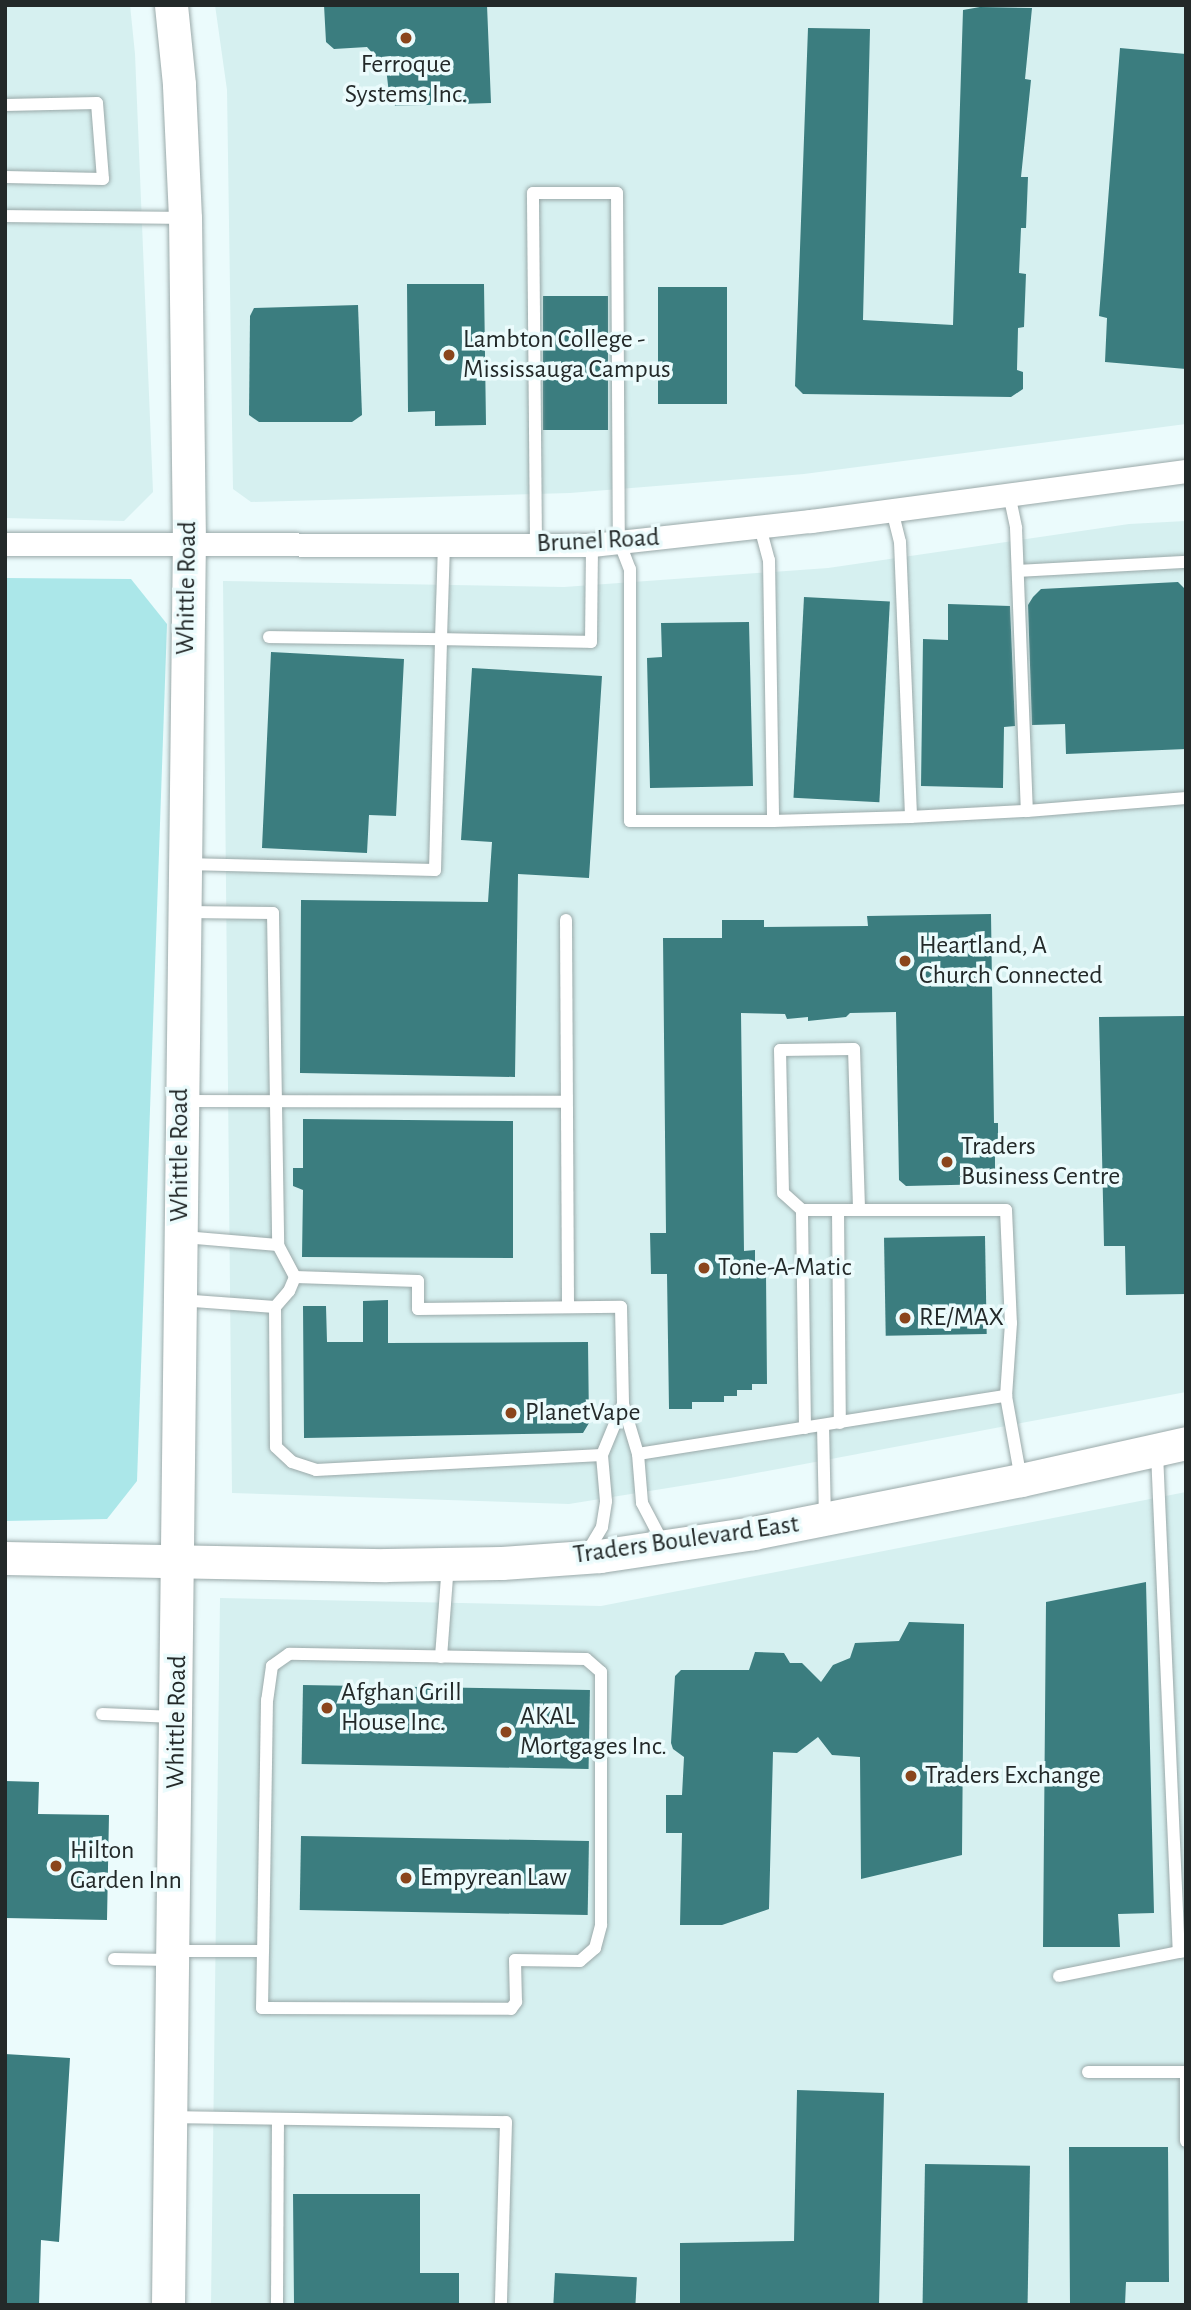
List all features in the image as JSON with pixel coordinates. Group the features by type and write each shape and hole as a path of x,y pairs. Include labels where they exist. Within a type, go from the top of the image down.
{"street":[{"name":"Whittle Road","path":"168,2305 179,1560 180,1101 188,544 185,218 179,83 171,5"},
{"name":"Brunel Road","path":"5,544 592,545 760,527 1186,471"},
{"name":"Traders Boulevard East","path":"5,1558 448,1564 584,1557 825,1519 1021,1480 1171,1446"}],"lane":[{"path":"5,104 97,103 103,179 5,177"},
{"path":"536,545 533,193 617,193 620,541 631,569 630,821 911,817 1186,798"},
{"path":"5,216 185,218"},
{"path":"1009,494 1016,528 1027,811"},
{"path":"892,510 900,542 911,817"},
{"path":"760,527 769,560 773,821"},
{"path":"183,864 435,870 444,545"},
{"path":"269,637 591,642 592,545"},
{"path":"1018,571 1186,562"},
{"path":"183,912 274,913 278,1245 295,1277"},
{"path":"566,920 568,1307"},
{"path":"859,1210 854,1049 780,1050 783,1193 802,1210 838,1210 859,1210 1006,1210 1011,1323 1006,1396 1021,1480"},
{"path":"180,1101 566,1102"},
{"path":"802,1210 805,1428"},
{"path":"838,1210 840,1423"},
{"path":"180,1236 278,1245"},
{"path":"295,1277 418,1281 418,1309 621,1307 623,1404 638,1454 642,1503 664,1546"},
{"path":"295,1277 289,1291 275,1307 275,1447 292,1462 316,1470 602,1455"},
{"path":"180,1300 275,1307"},
{"path":"638,1454 1006,1396"},
{"path":"584,1557 602,1527 606,1501 602,1455 623,1404"},
{"path":"823,1425 825,1519"},
{"path":"1059,1976 1183,1951 1171,1446"},
{"path":"441,1657 448,1564"},
{"path":"289,1654 586,1659 601,1672 601,1925 595,1948 580,1961 515,1959 516,2002 511,2008 262,2008 263,1951 267,1700 272,1666 289,1654"},
{"path":"102,1714 177,1717"},
{"path":"114,1959 263,1951"},
{"path":"1088,2072 1185,2072 1186,2141"},
{"path":"171,2117 506,2122 501,2305"},
{"path":"277,2305 278,2119"}],"shaded area":[{"path":"5,5 130,5 135,54 153,492 124,521 5,518"},
{"path":"215,5 1186,5 1186,424 804,474 570,493 251,502 233,489 227,90"},
{"path":"1186,521 1186,1392 730,1478 569,1504 232,1493 223,581 564,587 828,568 1129,524"},
{"path":"5,578 131,579 167,624 137,1481 107,1519 5,1521"},
{"path":"1186,1492 1186,2305 211,2305 220,1598 601,1606"}],"building":[{"path":"324,5 487,5 491,103 396,106 390,102 386,68 367,47 334,49 326,42"},
{"path":"980,7 1032,8 1025,79 1031,80 1021,177 1028,177 1026,228 1021,228 1019,273 1026,274 1024,327 1018,328 1017,370 1023,372 1023,389 1011,397 803,394 795,386 808,28 870,29 863,320 953,325 963,10"},
{"path":"1120,48 1186,54 1186,369 1105,362 1107,318 1099,316"},
{"path":"407,284 484,284 486,425 435,426 435,411 408,412"},
{"path":"658,287 727,287 727,404 658,404"},
{"path":"543,296 608,296 608,430 543,430"},
{"path":"358,305 362,415 352,422 259,422 249,415 250,316 254,308"},
{"path":"1178,582 1186,590 1186,749 1066,754 1065,724 1032,725 1028,605 1033,597 1041,589"},
{"path":"804,597 890,602 879,802 793,798"},
{"path":"948,604 1010,606 1015,726 1004,727 1003,788 921,786 923,639 948,640"},
{"path":"749,622 753,786 650,788 647,658 662,657 661,623"},
{"path":"271,652 404,659 396,816 369,815 367,853 262,848"},
{"path":"472,668 602,676 589,878 518,874 515,1077 300,1073 301,900 488,902 492,842 461,840"},
{"name":"Traders Business Centre","path":"991,914 994,1123 998,1123 995,1184 906,1186 899,1180 896,1012 850,1013 846,1017 808,1021 808,1017 787,1019 785,1014 741,1013 744,1251 755,1250 755,1273 766,1273 767,1384 752,1384 752,1390 737,1390 737,1396 724,1396 724,1402 692,1402 692,1409 669,1409 667,1274 651,1274 650,1233 666,1233 663,938 722,938 722,920 764,920 764,927 868,926 867,916"},
{"path":"1186,1016 1186,1294 1126,1295 1125,1246 1104,1246 1099,1017"},
{"path":"303,1119 513,1121 513,1258 302,1257 303,1190 293,1186 293,1168 303,1168"},
{"path":"985,1236 987,1334 886,1336 884,1238"},
{"path":"388,1300 388,1343 588,1342 589,1423 583,1433 304,1438 303,1306 326,1306 327,1342 363,1342 363,1301"},
{"path":"1146,1582 1154,1913 1118,1914 1120,1947 1043,1947 1046,1602"},
{"name":"Traders Exchange","path":"909,1622 964,1624 962,1855 861,1879 860,1757 832,1755 818,1737 797,1753 773,1752 769,1909 722,1925 680,1925 682,1833 666,1833 666,1795 682,1795 684,1757 673,1749 671,1743 675,1676 681,1670 749,1670 755,1652 784,1653 790,1663 802,1663 821,1682 833,1665 850,1658 855,1643 899,1641"},
{"path":"303,1685 590,1690 589,1769 302,1764"},
{"name":"Hilton Garden Inn","path":"5,1781 39,1782 38,1814 109,1815 107,1920 5,1918"},
{"path":"301,1836 589,1841 588,1915 300,1910"},
{"path":"5,2054 70,2058 59,2242 41,2240 39,2305 5,2305"},
{"path":"797,2090 884,2093 879,2305 680,2305 680,2243 794,2241"},
{"path":"1069,2147 1168,2147 1169,2282 1126,2282 1125,2305 1070,2305"},
{"path":"925,2164 1030,2166 1028,2305 923,2305"},
{"path":"293,2194 420,2194 420,2273 459,2273 459,2305 294,2305"},
{"path":"555,2273 637,2277 635,2305 553,2305"}],"place":[{"name":"Ferroque Systems Inc.","path":"406,38"},
{"name":"Lambton College - Mississauga Campus","path":"449,355"},
{"name":"Heartland, A Church Connected","path":"905,961"},
{"name":"Traders Business Centre","path":"947,1162"},
{"name":"Tone-A-Matic","path":"704,1268"},
{"name":"RE/MAX","path":"905,1318"},
{"name":"PlanetVape","path":"511,1413"},
{"name":"Afghan Grill House Inc.","path":"327,1708"},
{"name":"AKAL Mortgages Inc.","path":"506,1732"},
{"name":"Traders Exchange","path":"911,1776"},
{"name":"Hilton Garden Inn","path":"56,1866"},
{"name":"Empyrean Law","path":"406,1878"}]}
